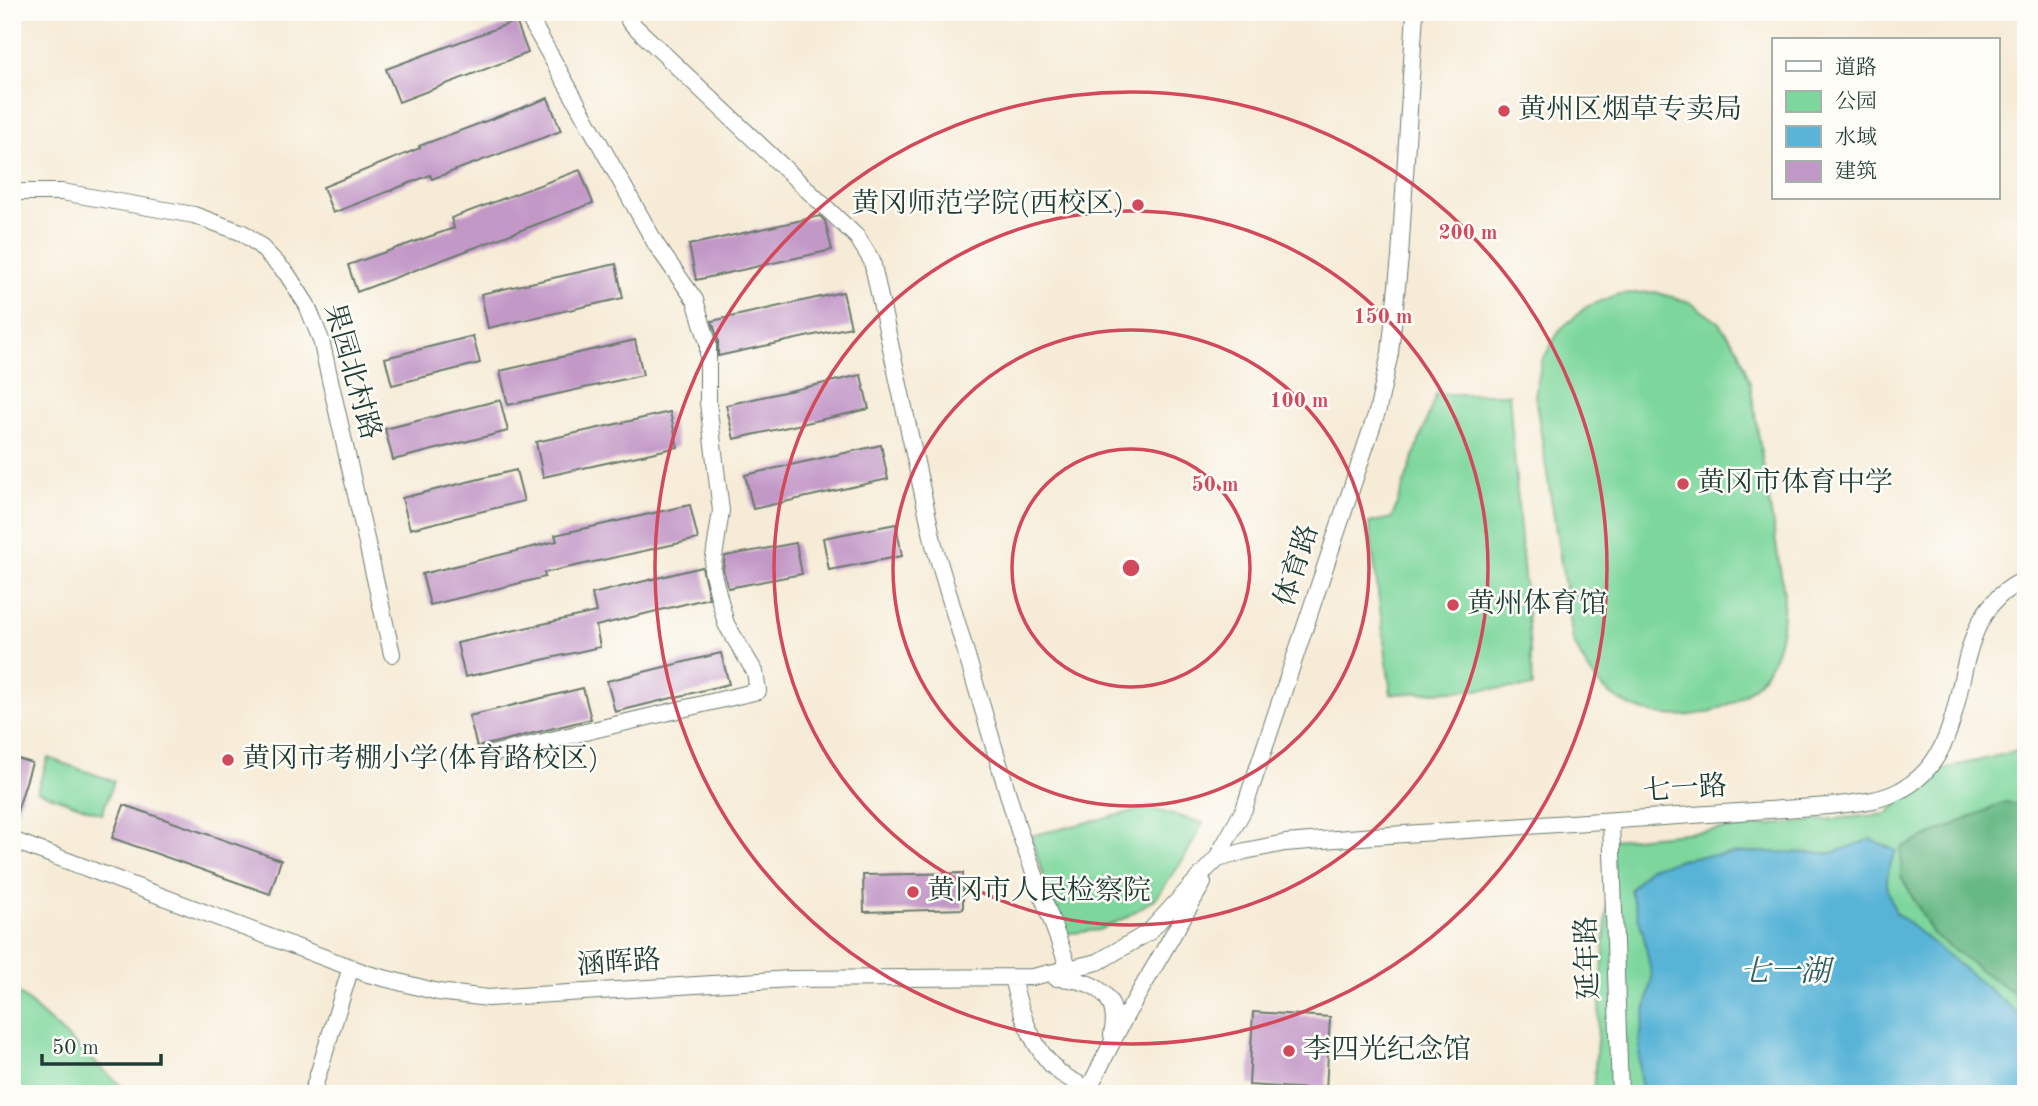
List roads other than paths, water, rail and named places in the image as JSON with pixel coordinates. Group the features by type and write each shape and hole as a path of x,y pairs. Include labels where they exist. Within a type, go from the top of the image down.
{"street":[{"path":"492,754 758,691 755,672 726,624 712,570 721,511 708,403 708,343 695,300 657,246 526,12"},
{"name":"体育路","path":"1088,1092 1108,1050 1244,809 1378,409 1390,353 1400,257 1415,12"},
{"path":"629,21 857,237 872,261 934,545 1020,831 1069,969"},
{"name":"果园北村路","path":"12,192 62,192 194,215 243,233 287,274 307,305 321,340 392,654"},
{"name":"七一路","path":"1215,860 1284,843 1829,806 1872,800 1900,792 1933,765 1942,749 1952,727 1968,651 1980,619 1996,600 2016,583 2026,579"},
{"name":"延年路","path":"1611,821 1620,1094"},
{"name":"涵晖路","path":"12,840 351,967 438,992 488,998 792,979 1032,977 1098,962 1149,932 1215,860"},
{"path":"312,1094 351,967"},
{"path":"1032,977 1077,978 1102,990 1115,1022 1108,1050"},
{"path":"1012,978 1018,1002 1036,1046 1060,1072 1088,1092"}],"water":[{"name":"七一湖","path":"1871,839 1896,851 1887,882 1896,913 2026,1020 2026,1094 1642,1094 1639,1070 1640,1038 1652,977 1630,890 1649,868 1691,857 1753,852 1832,853"}],"place":[{"name":"黄州区烟草专卖局","path":"1504,111"},
{"name":"黄冈师范学院(西校区)","path":"1138,205"},
{"name":"黄冈市体育中学","path":"1683,484"},
{"name":"黄州体育馆","path":"1453,605"},
{"name":"黄冈市考棚小学(体育路校区)","path":"228,760"},
{"name":"黄冈市人民检察院","path":"913,892"},
{"name":"李四光纪念馆","path":"1289,1051"}]}
